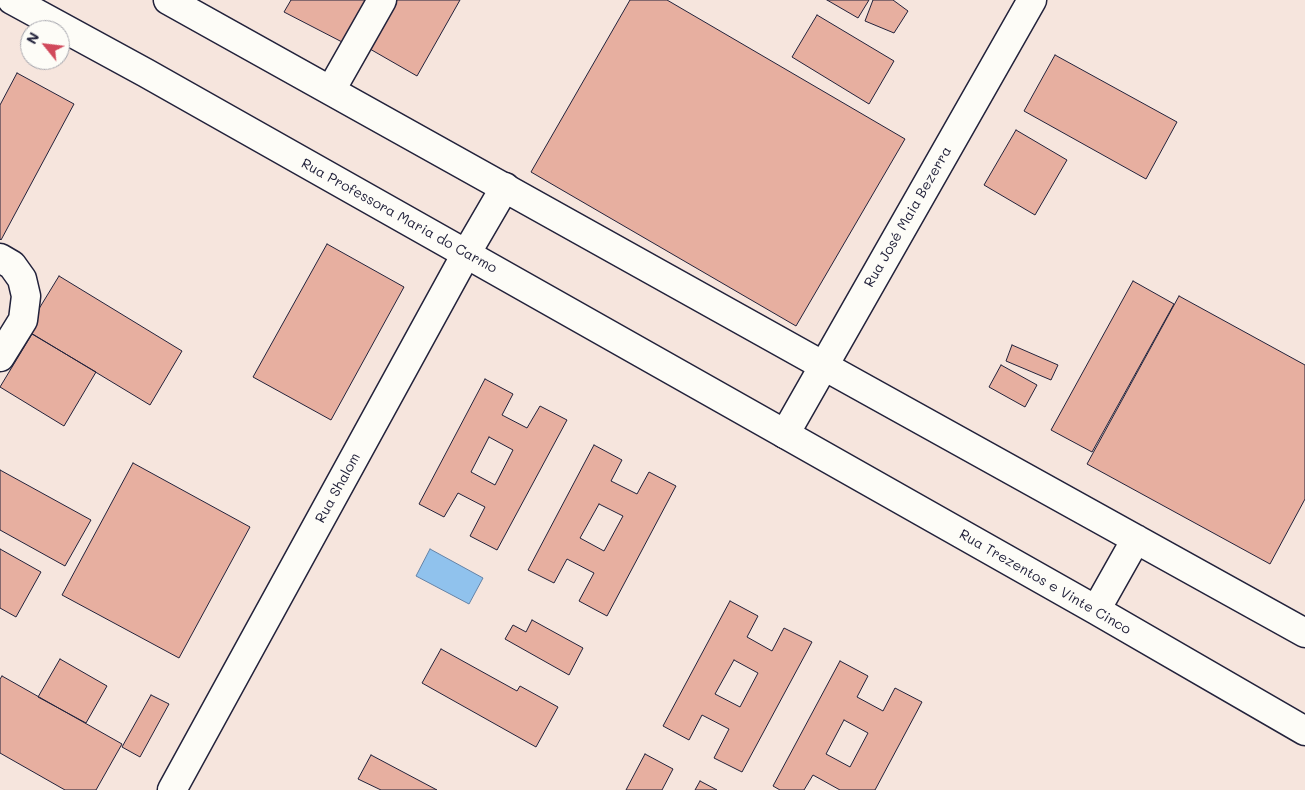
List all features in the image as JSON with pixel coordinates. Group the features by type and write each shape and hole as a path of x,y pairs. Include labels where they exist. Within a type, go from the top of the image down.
{"street":[{"name":"Rua Professora Maria do Carmo","path":"12,0 146,73 785,434"},
{"path":"168,0 1305,633"},
{"path":"330,90 382,0"},
{"name":"Rua José Maia Bezerra","path":"785,434 1032,0"},
{"name":"Rua Shalom","path":"172,790 466,254 505,188"},
{"path":"0,258 12,265 22,280 26,296 23,320 0,357"},
{"name":"Rua Trezentos e Vinte Cinco","path":"785,434 1305,731"},
{"path":"1096,610 1136,539"}],"water":[{"path":"430,549 483,578 469,604 416,576"}],"building":[{"path":"291,0 367,0 344,43 284,12"},
{"path":"389,0 460,0 417,76 363,45"},
{"path":"630,0 667,0 905,139 796,326 531,172"},
{"path":"827,0 869,0 858,18"},
{"path":"873,0 893,0 908,11 894,33 865,21"},
{"path":"817,15 894,61 869,104 792,57"},
{"path":"1055,55 1177,122 1146,179 1024,111"},
{"path":"17,73 74,104 1,240 0,105"},
{"path":"1016,130 1067,160 1035,215 984,185"},
{"path":"327,244 404,287 331,420 253,377"},
{"path":"59,276 182,351 150,405 26,330"},
{"path":"1133,281 1174,304 1092,452 1051,430"},
{"path":"1179,296 1305,365 1305,499 1270,564 1087,464"},
{"path":"32,334 96,372 64,426 0,387"},
{"path":"1012,345 1058,365 1051,380 1006,361"},
{"path":"1001,365 1037,385 1025,407 989,387"},
{"path":"485,379 513,394 502,415 527,428 540,406 567,420 497,550 470,536 485,507 458,493 444,517 419,504","holes":["489,437 513,450 495,485 471,472"]},
{"path":"594,445 622,460 611,481 637,494 649,472 676,486 607,616 579,601 594,573 567,559 554,583 528,570","holes":["599,504 623,516 604,551 580,538"]},
{"path":"133,463 250,527 179,658 62,595"},
{"path":"0,470 91,520 65,566 0,530"},
{"path":"0,549 41,572 16,617 0,608"},
{"path":"730,601 758,616 747,637 772,651 784,628 812,642 742,772 714,758 729,729 702,715 689,740 663,726","holes":["734,660 758,673 740,707 715,694"]},
{"path":"532,620 583,648 569,675 505,639 513,625 526,632"},
{"path":"441,649 517,691 520,686 558,707 536,747 422,683"},
{"path":"60,659 107,686 86,723 38,697"},
{"path":"840,661 868,676 857,697 883,711 895,688 922,702 875,790 840,790 813,775 804,790 780,790 773,786","holes":["844,720 868,733 850,767 826,754"]},
{"path":"2,676 122,744 96,790 65,790 0,753 0,679"},
{"path":"151,695 169,704 140,757 122,747"},
{"path":"645,754 673,769 662,790 626,790"},
{"path":"371,755 437,790 381,790 358,779"},
{"path":"700,781 717,790 695,790"}]}
